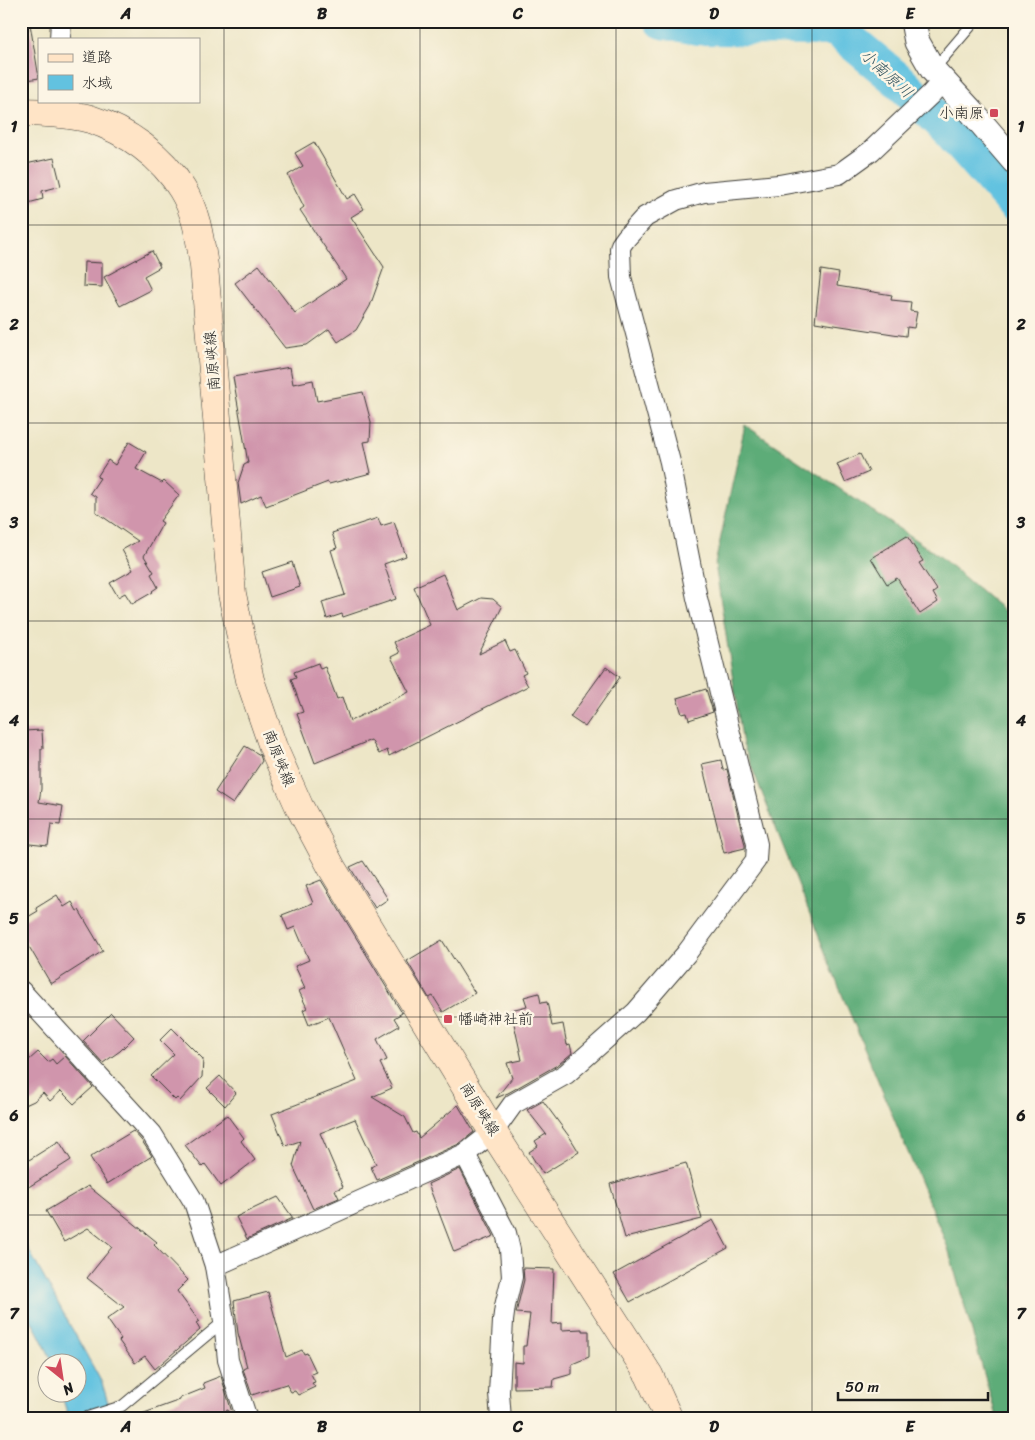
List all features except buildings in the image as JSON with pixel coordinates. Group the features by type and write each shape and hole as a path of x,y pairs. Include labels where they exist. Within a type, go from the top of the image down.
{"main road":[{"name":"南原峡線","path":"33,108 88,119 126,135 160,161 183,190 198,228 204,266 232,594 250,680 273,747 300,806 332,868 493,1132 649,1375 669,1419"}],"street":[{"path":"60,38 61,21"},
{"path":"913,21 917,42 936,81 971,111 1014,161"},
{"path":"215,1266 465,1154 493,1132 513,1104 566,1074 636,1012 686,954 756,860 757,844 697,598 670,462 621,277 621,245 645,217 676,200 688,196 704,192 779,185 839,174 871,151 909,115 936,81"},
{"path":"21,991 152,1134 194,1202 215,1266 228,1360 247,1419"},
{"path":"465,1154 506,1233 510,1250 512,1277 503,1321 499,1394 501,1419"}],"lane":[{"path":"936,81 975,21"},
{"path":"81,1419 122,1406 224,1321"}],"green space":[{"path":"745,425 938,555 1014,619 1014,1419 997,1419 948,1248 838,985 743,745 715,564"}],"water":[{"path":"21,1236 85,1352 48,1352 21,1300"},
{"path":"88,1358 102,1383 113,1419 69,1419 64,1402 88,1402"}],"waterway":[{"name":"小南原川","path":"662,21 698,27 835,28 898,80 950,131 1014,204"}],"place":[{"name":"小南原","path":"994,113"},
{"name":"幡崎神社前","path":"448,1019"}]}
